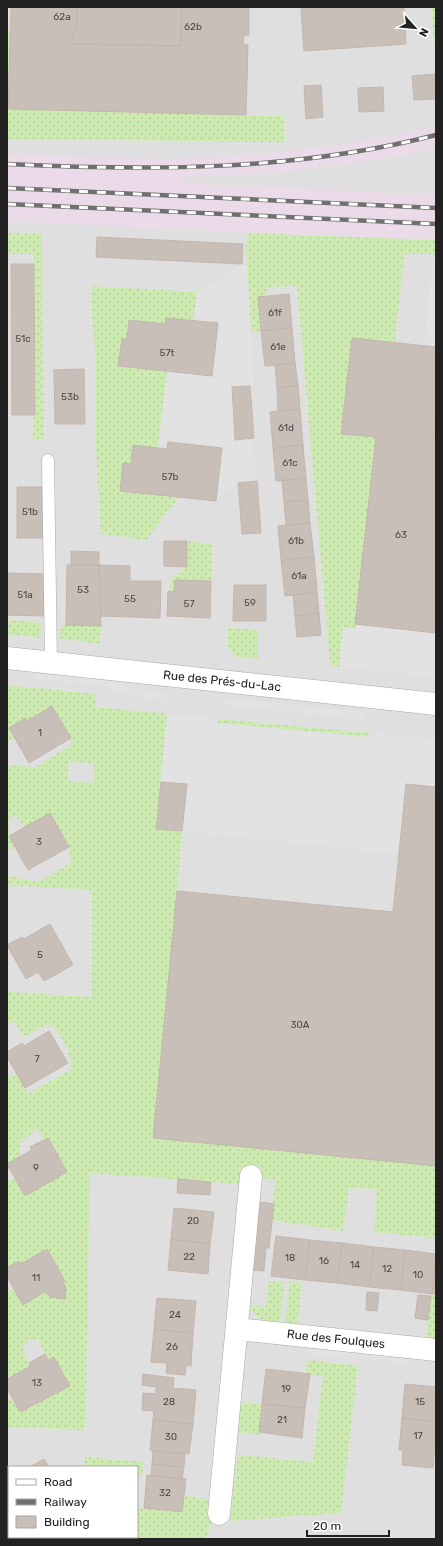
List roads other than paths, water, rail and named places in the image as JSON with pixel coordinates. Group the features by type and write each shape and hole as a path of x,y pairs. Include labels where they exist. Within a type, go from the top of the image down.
{"street":[{"name":"Rue des Prés-du-Lac","path":"7,658 436,704"},
{"path":"219,1514 251,1176"},
{"name":"Rue des Foulques","path":"237,1329 436,1350"}],"lane":[{"path":"48,460 52,663"}],"railway":[{"path":"7,164 115,167 223,166 330,156 383,147 436,135"},
{"path":"7,188 436,208"},
{"path":"7,204 436,224"}]}
